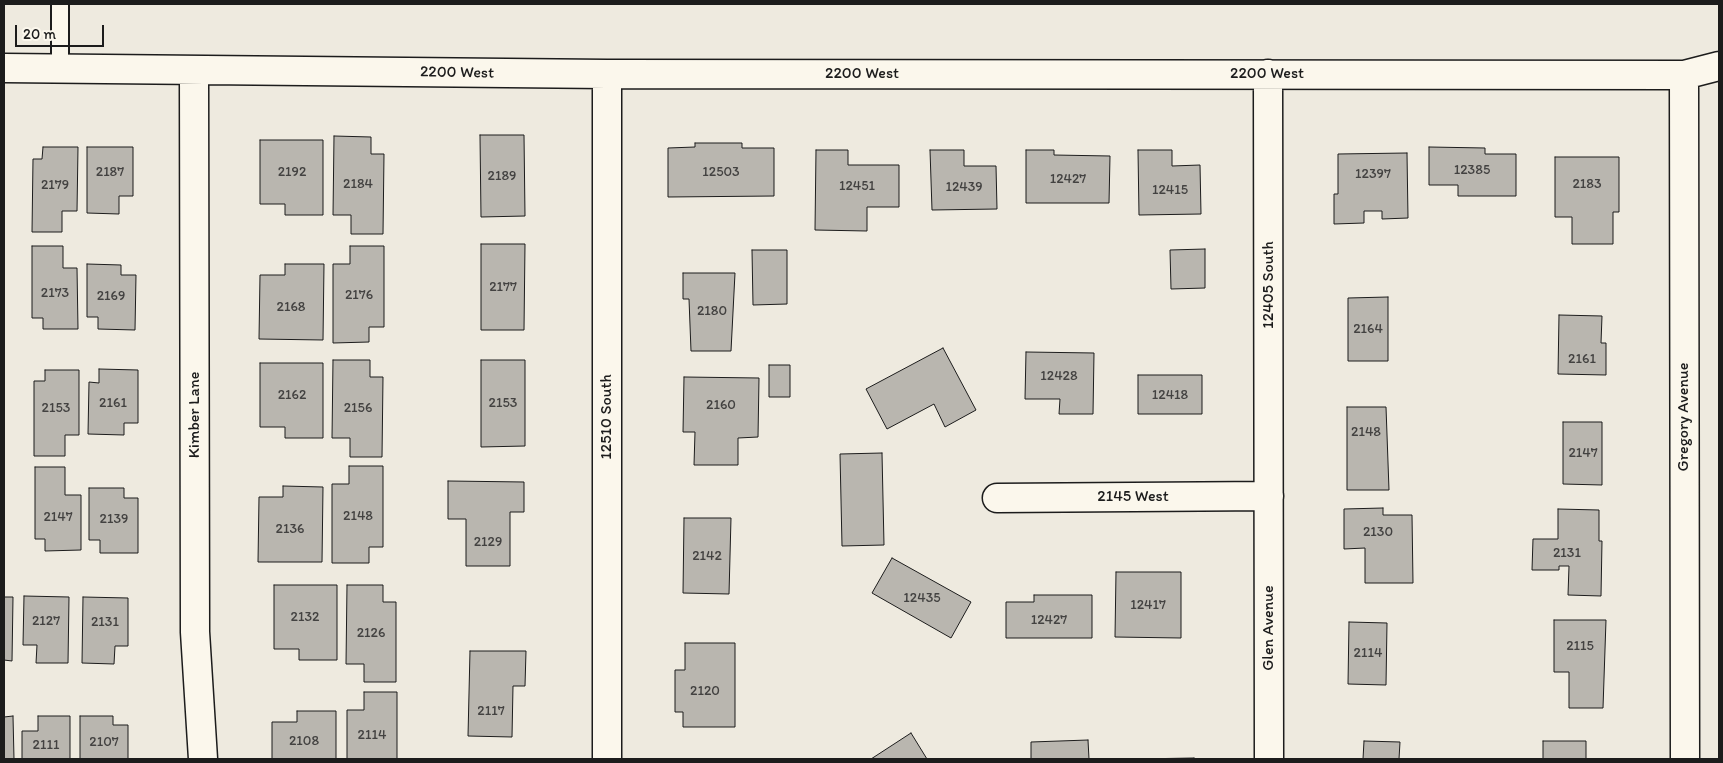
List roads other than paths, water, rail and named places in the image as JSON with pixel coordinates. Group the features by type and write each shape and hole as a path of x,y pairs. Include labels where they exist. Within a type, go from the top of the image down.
{"street":[{"name":"2200 West","path":"4,68 608,74 1684,75 1719,66"},
{"name":"Kimber Lane","path":"194,70 195,632 203,759"},
{"name":"12510 South","path":"607,759 608,74"},
{"name":"12405 South","path":"1268,74 1270,496"},
{"name":"Gregory Avenue","path":"1684,75 1685,759"},
{"name":"2145 West","path":"997,498 1270,496"},
{"name":"Glen Avenue","path":"1270,496 1270,759"}],"lane":[{"path":"60,4 60,69"}]}
